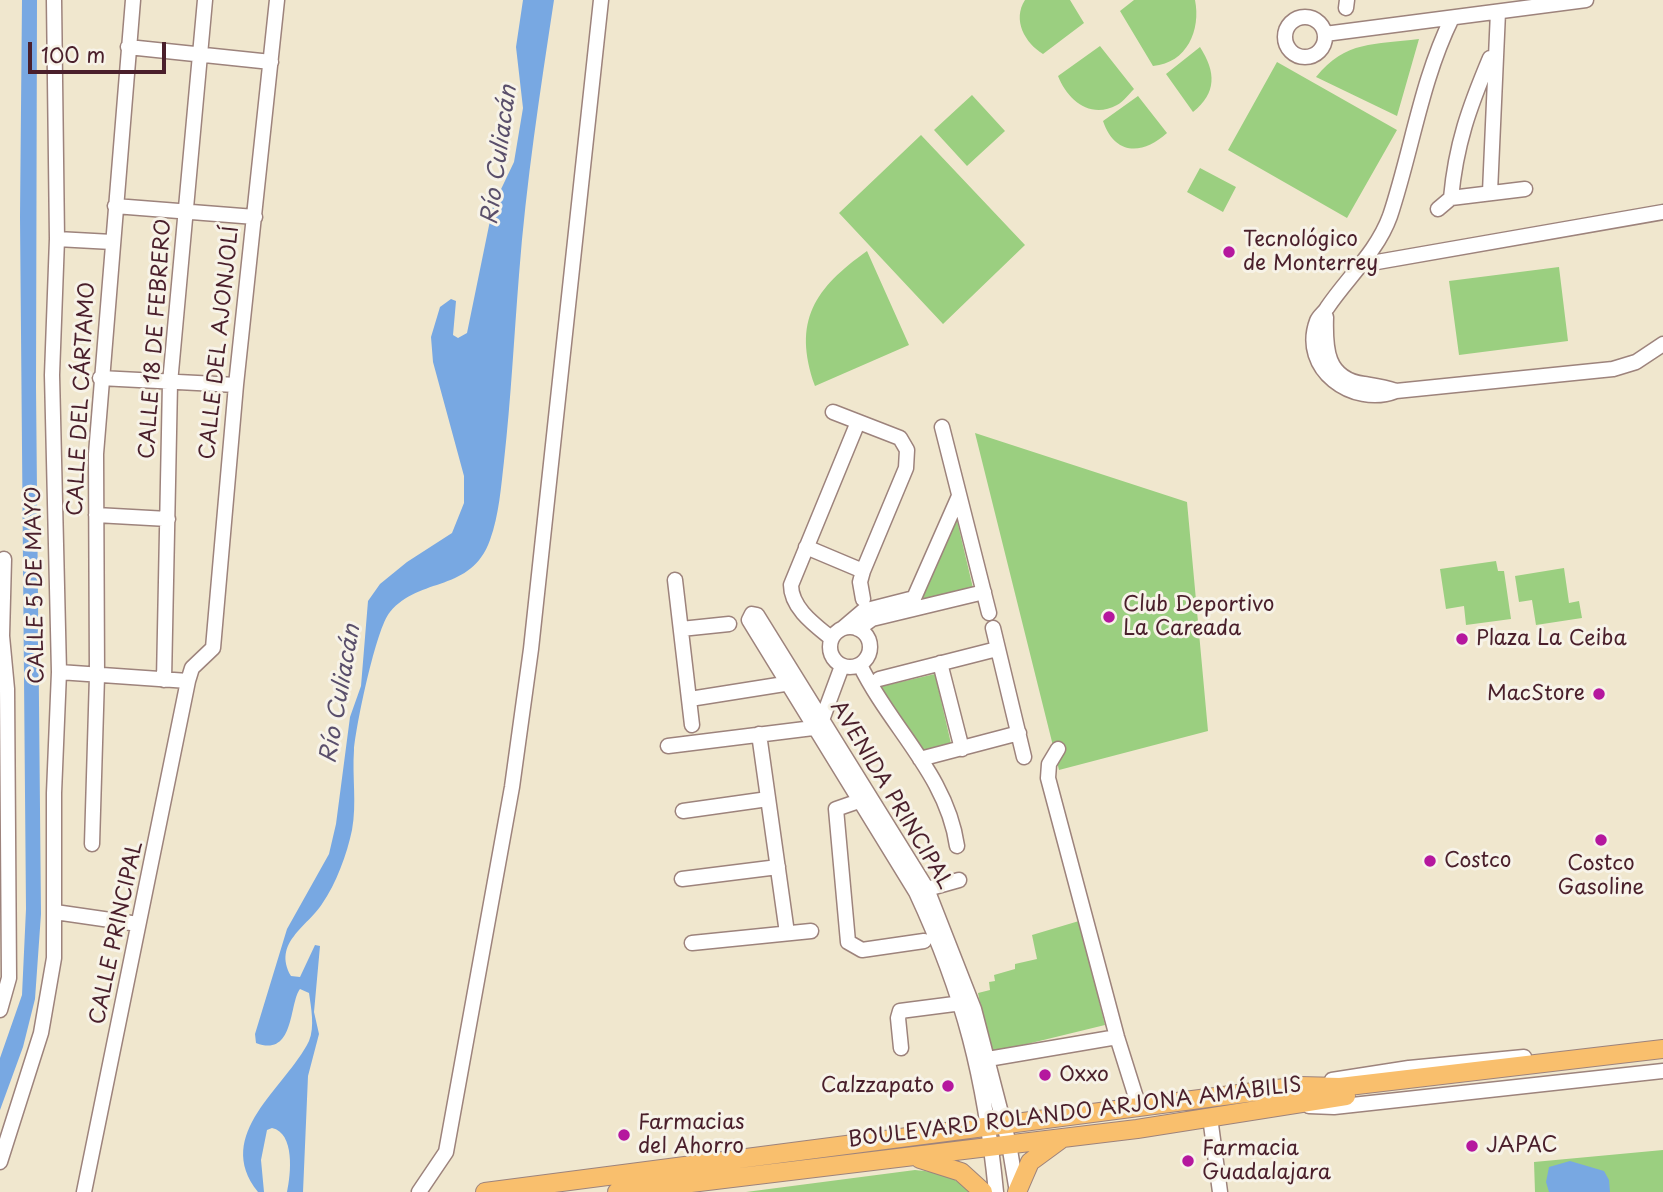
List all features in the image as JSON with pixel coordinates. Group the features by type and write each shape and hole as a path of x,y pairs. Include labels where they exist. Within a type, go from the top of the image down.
{"main road":[{"path":"1300,1104 1339,1092 1509,1070 1663,1045"},
{"path":"1509,1070 1663,1061"},
{"name":"BOULEVARD ROLANDO ARJONA AMÁBILIS","path":"617,1192 903,1156 1139,1107 1300,1086"},
{"path":"1300,1086 1339,1092"},
{"name":"BOULEVARD ROLANDO ARJONA AMÁBILIS","path":"488,1192 681,1164 998,1136 1064,1138 1300,1104"},
{"path":"1017,1192 1030,1162 1064,1138"},
{"path":"903,1156 949,1166 961,1172 983,1192"}],"street":[{"name":"CALLE 5 DE MAYO","path":"0,1162 48,1005 54,958 54,782 59,672 52,375 57,239 54,0"},
{"name":"CALLE DEL CÁRTAMO","path":"92,844 97,676 96,515 100,379 133,0"},
{"name":"CALLE 18 DE FEBRERO","path":"164,680 170,383 205,0"},
{"name":"CALLE DEL AJONJOLÍ","path":"188,681 192,668 213,648 236,385 277,0"},
{"path":"419,1192 446,1152 512,787 538,591 601,0"},
{"path":"1325,34 1497,12 1523,4 1586,0"},
{"path":"1490,192 1497,12"},
{"path":"1452,18 1416,113 1389,218 1377,242 1335,293 1326,310 1326,351 1335,370 1351,382 1381,385 1396,391 1613,369 1636,362 1663,344"},
{"path":"128,47 271,62"},
{"path":"1451,198 1456,152 1463,122 1494,51"},
{"path":"1438,209 1451,198 1525,189"},
{"path":"115,206 255,217"},
{"path":"1360,265 1663,212"},
{"path":"57,239 112,242"},
{"path":"100,379 236,385"},
{"path":"833,412 900,438 907,450 906,468 863,571 860,582 863,599"},
{"path":"842,666 863,662 869,652 868,639 843,631 797,604 792,597 791,585 858,422"},
{"path":"942,427 989,613"},
{"path":"916,603 959,496"},
{"path":"96,515 169,519"},
{"path":"806,547 863,571"},
{"path":"0,1010 9,978 5,926 7,689 2,636 4,559"},
{"path":"676,580 692,725"},
{"path":"842,666 832,656 843,631 916,603 984,592"},
{"name":"AVENIDA PRINCIPAL","path":"755,620 921,890 961,969 988,1059 998,1136"},
{"path":"681,629 729,624"},
{"path":"993,628 1024,757"},
{"path":"876,682 998,649"},
{"path":"863,662 943,797 954,822 957,846"},
{"path":"940,663 962,749"},
{"path":"668,746 818,724 842,666"},
{"path":"59,672 188,681"},
{"name":"CALLE PRINCIPAL","path":"83,1192 188,681"},
{"path":"690,699 793,684"},
{"name":"AVENIDA PRINCIPAL","path":"818,724 862,804 921,890 962,1003 998,1136"},
{"path":"920,759 1019,733"},
{"path":"759,734 787,933"},
{"path":"1058,749 1049,764 1048,778 1117,1037 1139,1107"},
{"path":"683,811 768,799"},
{"path":"862,804 838,811 850,946 862,950 924,941"},
{"path":"682,880 778,866"},
{"path":"921,890 959,880"},
{"path":"55,912 138,924"},
{"path":"692,943 811,931"},
{"path":"901,1048 898,1018 900,1012 962,1003"},
{"path":"988,1059 1117,1037"},
{"name":"BOULEVARD ROLANDO ARJONA AMÁBILIS","path":"1300,1086 1409,1068 1663,1045"},
{"name":"BOULEVARD ROLANDO ARJONA AMÁBILIS","path":"1300,1104 1334,1107 1663,1071"},
{"path":"1210,1117 1220,1192"},
{"path":"996,1192 998,1136"},
{"path":"998,1136 1017,1192"}],"green space":[{"path":"1025,0 1070,0 1084,23 1043,54 1031,44 1022,30 1020,15"},
{"path":"1134,0 1195,0 1196,23 1193,33 1183,52 1175,59 1153,66 1120,11"},
{"path":"1419,39 1397,116 1316,77 1338,56 1350,50"},
{"path":"1100,46 1134,89 1117,105 1098,110 1081,105 1067,92 1058,76"},
{"path":"1200,47 1209,65 1212,82 1201,105 1193,112 1166,74"},
{"path":"1277,62 1397,130 1347,218 1228,150"},
{"path":"972,95 1005,131 967,166 934,130"},
{"path":"1138,96 1167,133 1149,145 1130,148 1115,141 1103,121"},
{"path":"921,135 1025,245 943,324 839,213"},
{"path":"1200,168 1236,187 1223,212 1187,192"},
{"path":"867,251 909,345 815,386 808,363 806,343 813,308 834,279"},
{"path":"1559,267 1568,341 1459,355 1449,281"},
{"name":"Club Deportivo La Careada","path":"975,433 1187,502 1208,731 1059,770"},
{"path":"956,516 973,588 917,602"},
{"path":"1496,561 1498,571 1504,571 1511,619 1466,625 1464,606 1446,609 1440,569"},
{"path":"1564,568 1569,603 1579,601 1582,618 1536,625 1532,600 1519,602 1515,576"},
{"path":"935,674 952,748 919,757 879,687"},
{"path":"1079,921 1105,1025 990,1053 978,993 990,990 989,982 995,981 994,975 1015,969 1015,964 1037,959 1032,935"},
{"path":"1663,1150 1663,1192 1535,1192 1534,1162"},
{"path":"915,1170 945,1176 972,1192 746,1192"}],"water":[{"path":"22,0 37,0 36,387 41,914 35,999 23,1047 0,1110 0,1058 22,995 26,909 20,217"},
{"path":"523,0 554,0 525,206 506,438 496,521 490,540 471,569 402,601 390,612 379,637 356,738 353,820 347,849 327,896 294,936 286,954 286,964 291,976 300,977 315,945 320,946 314,1012 319,1034 308,1076 303,1192 287,1192 290,1175 288,1146 279,1131 272,1128 267,1130 261,1160 264,1192 258,1192 246,1171 243,1151 248,1131 258,1112 309,1041 312,1023 309,993 300,989 288,1027 278,1043 269,1046 256,1043 255,1034 287,929 329,854 336,824 350,717 361,686 368,601 380,584 407,562 452,533 464,503 464,476 433,362 431,337 440,307 451,299 456,301 453,335 458,338 467,333 493,206 514,162 523,108 516,47"},
{"path":"1570,1161 1604,1171 1609,1180 1610,1192 1549,1192 1546,1182 1549,1167"}],"place":[{"name":"Tecnológico de Monterrey","path":"1229,252"},
{"name":"Club Deportivo La Careada","path":"1109,617"},
{"name":"Plaza La Ceiba","path":"1462,639"},
{"name":"MacStore","path":"1599,694"},
{"name":"Costco Gasoline","path":"1601,840"},
{"name":"Costco","path":"1430,861"},
{"name":"Oxxo","path":"1045,1075"},
{"name":"Calzzapato","path":"948,1086"},
{"name":"Farmacias del Ahorro","path":"624,1135"},
{"name":"JAPAC","path":"1472,1146"},
{"name":"Farmacia Guadalajara","path":"1188,1161"}],"water label":[{"name":"Río Culiacán","path":"500,155"},
{"name":"Río Culiacán","path":"341,694"}]}
